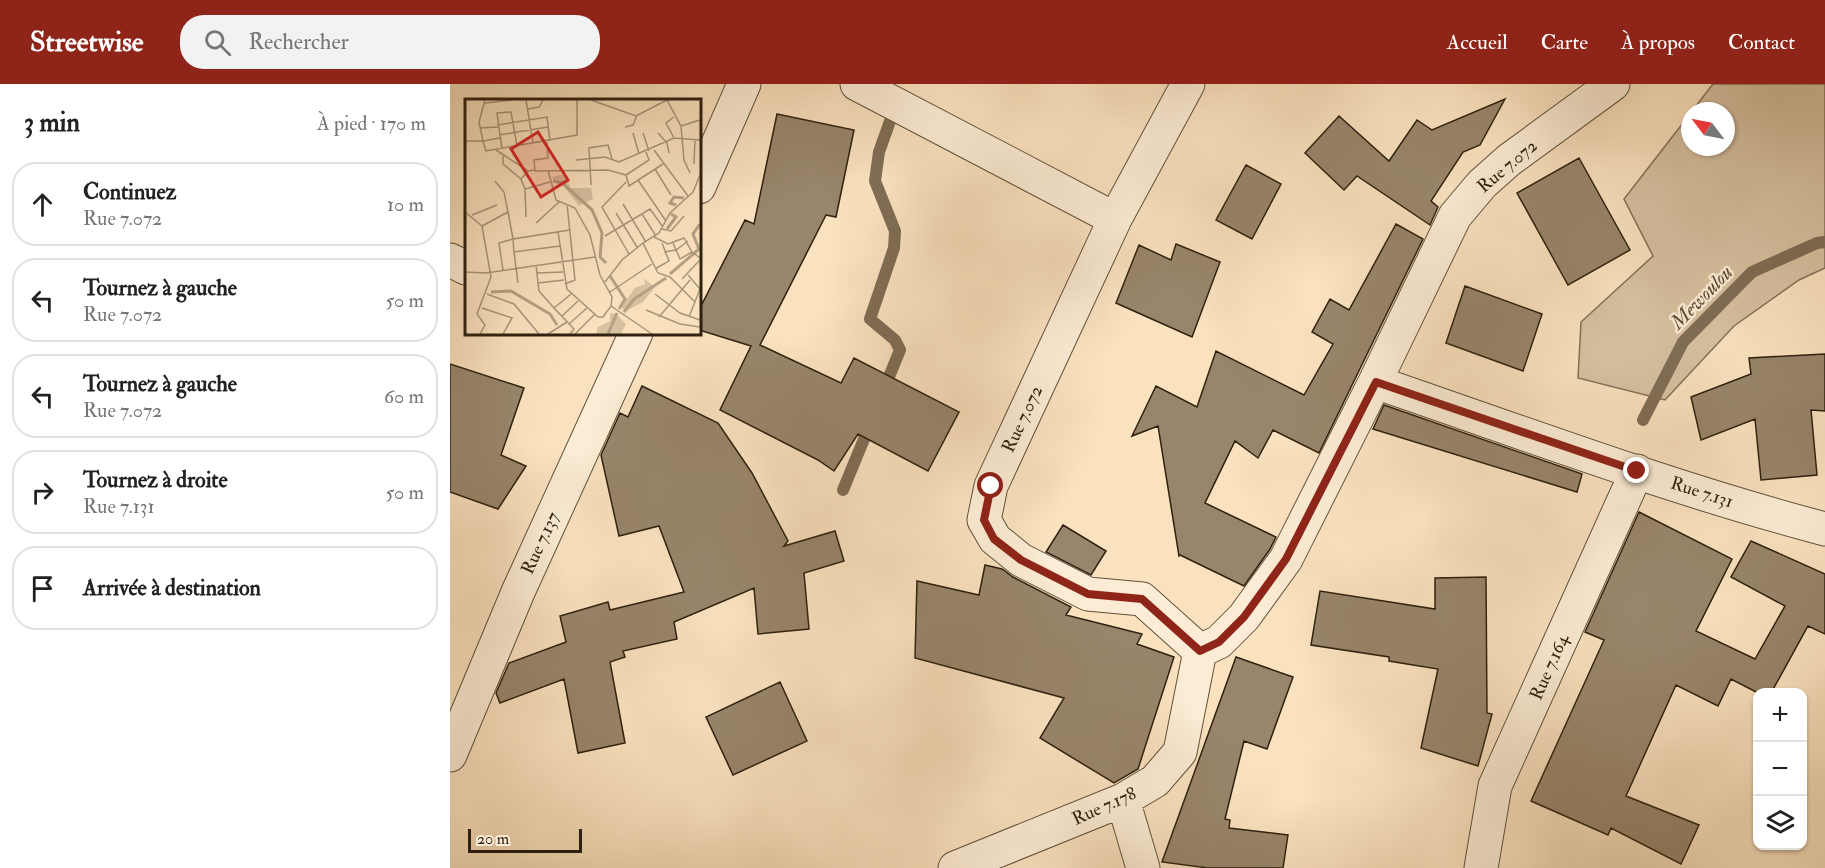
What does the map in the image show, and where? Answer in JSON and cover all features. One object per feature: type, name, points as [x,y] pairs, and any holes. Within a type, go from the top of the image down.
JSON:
[{"type":"street","points":[[700,185],[744,84]]},
{"type":"street","points":[[857,84],[1115,219]]},
{"type":"street","name":"Rue 7.072","points":[[1188,84],[1115,219],[991,486],[984,520],[994,539],[1021,560],[1088,594],[1142,599],[1200,651],[1219,642],[1244,617],[1286,559],[1376,382],[1455,216],[1482,184],[1509,160],[1613,84]]},
{"type":"street","points":[[450,260],[465,268]]},
{"type":"street","name":"Rue 7.137","points":[[450,755],[459,704],[518,592],[630,334]]},
{"type":"street","name":"Rue 7.131","points":[[1376,382],[1637,471],[1781,518],[1825,529]]},
{"type":"street","name":"Rue 7.164","points":[[1481,868],[1495,786],[1637,471]]},
{"type":"street","name":"Rue 7.178","points":[[955,868],[1124,800],[1155,781],[1180,752],[1200,651]]},
{"type":"street","points":[[1124,800],[1143,868]]},
{"type":"shaded area","points":[[1713,84],[1825,84],[1825,268],[1799,280],[1734,326],[1665,400],[1578,378],[1581,322],[1653,256],[1624,199],[1681,126],[1681,156],[1735,156],[1735,102],[1699,102]]},
{"type":"building","points":[[1505,99],[1480,145],[1463,152],[1431,201],[1438,207],[1430,225],[1357,176],[1344,190],[1305,153],[1339,116],[1389,161],[1417,120],[1432,130]]},
{"type":"building","points":[[777,114],[854,130],[836,217],[826,215],[760,345],[841,383],[854,358],[959,412],[928,471],[858,434],[834,471],[818,460],[720,410],[751,346],[700,330],[700,308],[745,220],[754,224]]},
{"type":"building","points":[[1579,158],[1630,250],[1568,285],[1517,193]]},
{"type":"building","points":[[1246,165],[1281,184],[1252,239],[1216,220]]},
{"type":"building","points":[[1396,224],[1423,239],[1319,453],[1273,430],[1258,458],[1235,441],[1205,503],[1276,537],[1270,549],[1244,586],[1179,556],[1158,426],[1132,436],[1156,386],[1197,407],[1216,351],[1304,395],[1333,344],[1312,332],[1330,299],[1349,310]]},
{"type":"building","points":[[1176,244],[1220,262],[1192,337],[1116,303],[1139,245],[1171,260]]},
{"type":"building","points":[[1465,286],[1542,314],[1523,371],[1446,343]]},
{"type":"building","points":[[1825,354],[1825,411],[1811,410],[1817,475],[1761,480],[1755,419],[1701,440],[1691,397],[1751,374],[1749,358]]},
{"type":"building","points":[[450,364],[524,388],[501,455],[526,466],[498,509],[450,492]]},
{"type":"building","points":[[642,386],[718,423],[752,473],[788,541],[784,546],[835,531],[844,561],[804,573],[809,629],[758,634],[754,588],[674,622],[677,639],[623,651],[625,657],[610,662],[625,743],[578,753],[564,679],[500,703],[496,693],[509,663],[566,642],[560,616],[608,602],[610,610],[684,592],[659,526],[619,536],[601,455],[620,413],[628,417]]},
{"type":"building","points":[[1384,405],[1582,474],[1577,492],[1373,429]]},
{"type":"building","points":[[1639,512],[1732,559],[1696,631],[1755,659],[1785,606],[1731,577],[1751,541],[1825,574],[1825,634],[1808,626],[1774,688],[1753,688],[1753,690],[1731,679],[1718,706],[1676,685],[1626,796],[1699,825],[1681,864],[1611,828],[1608,835],[1531,801],[1604,640],[1585,632]]},
{"type":"building","points":[[1063,525],[1106,551],[1091,575],[1046,552]]},
{"type":"building","points":[[985,565],[1002,569],[1071,607],[1066,615],[1142,634],[1137,644],[1174,657],[1138,769],[1114,783],[1040,738],[1064,698],[915,658],[917,581],[979,595]]},
{"type":"building","points":[[1486,577],[1487,713],[1492,714],[1478,766],[1421,748],[1438,669],[1389,661],[1389,657],[1311,645],[1320,591],[1435,609],[1435,578]]},
{"type":"building","points":[[1236,657],[1293,677],[1267,749],[1244,741],[1225,819],[1230,820],[1229,828],[1288,835],[1283,868],[1208,868],[1162,862]]},
{"type":"building","points":[[780,682],[807,741],[733,775],[706,717]]},
{"type":"waterway","points":[[884,389],[900,350],[895,340],[870,319],[894,248],[895,231],[875,181],[879,152],[890,121]]},
{"type":"waterway","name":"Mewoulou","points":[[1643,420],[1683,342],[1752,272],[1817,243],[1825,242]]},
{"type":"waterway","points":[[843,490],[871,422]]},
{"type":"route","points":[[991,486],[984,520],[994,539],[1021,560],[1088,594],[1142,599],[1200,651],[1219,642],[1244,617],[1286,559],[1376,382],[1637,471]]}]
